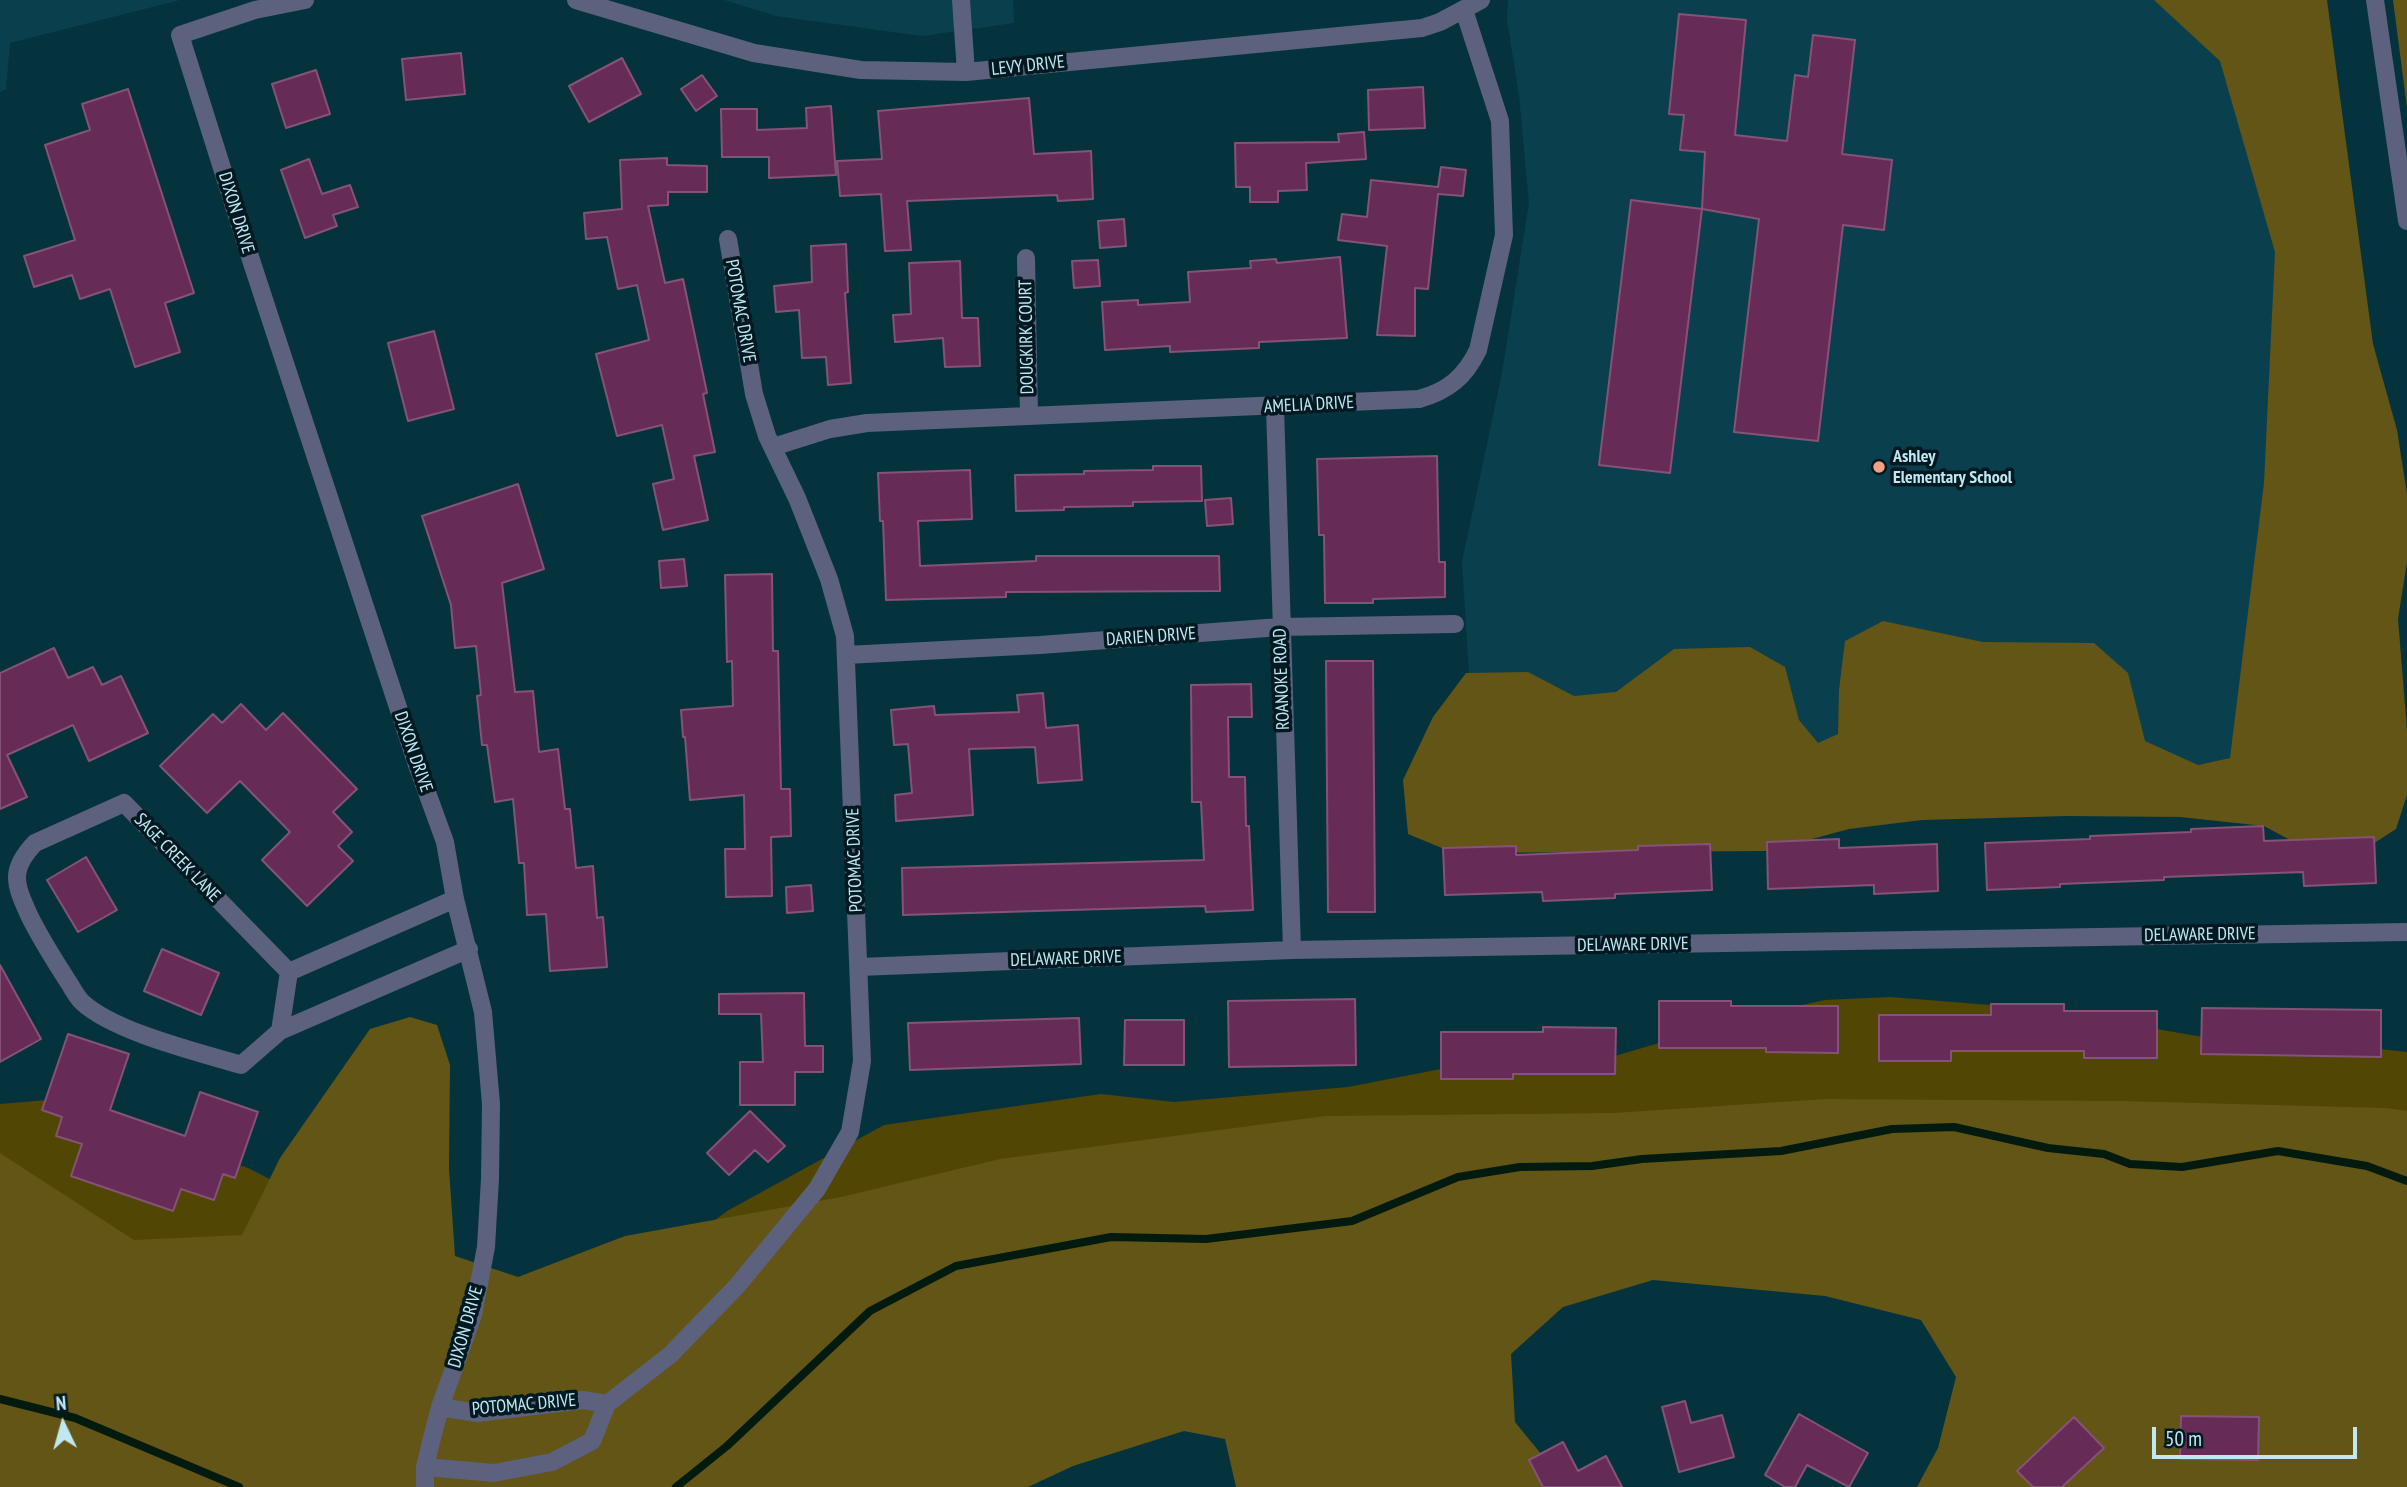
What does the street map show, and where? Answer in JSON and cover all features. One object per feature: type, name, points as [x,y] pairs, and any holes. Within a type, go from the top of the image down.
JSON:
[{"type":"street","name":"DIXON DRIVE","points":[[305,0],[255,9],[180,35],[259,286],[417,765],[445,842],[455,898],[483,1012],[491,1104],[491,1179],[486,1247],[473,1315],[440,1406],[425,1467],[425,1487]]},
{"type":"street","name":"LEVY DRIVE","points":[[576,0],[754,53],[861,70],[966,72],[1422,28],[1481,0]]},
{"type":"street","points":[[961,0],[966,72]]},
{"type":"street","points":[[2375,0],[2407,221]]},
{"type":"street","name":"AMELIA DRIVE","points":[[773,447],[830,429],[867,423],[1419,399],[1437,394],[1458,381],[1470,367],[1478,350],[1504,235],[1500,121],[1464,10]]},
{"type":"street","name":"POTOMAC DRIVE","points":[[425,1467],[494,1473],[552,1462],[592,1441],[607,1404],[670,1354],[737,1286],[817,1189],[850,1132],[862,1061],[845,636],[829,579],[797,498],[773,447],[754,394],[728,239]]},
{"type":"street","name":"DOUGKIRK COURT","points":[[1026,258],[1029,416]]},
{"type":"street","name":"ROANOKE ROAD","points":[[1275,407],[1292,950]]},
{"type":"street","name":"DARIEN DRIVE","points":[[846,655],[1040,645],[1280,627],[1455,624]]},
{"type":"street","name":"SAGE CREEK LANE","points":[[289,972],[124,803],[35,843],[19,863],[16,886],[40,939],[82,1002],[145,1036],[241,1065],[280,1031],[469,949]]},
{"type":"street","points":[[280,1031],[289,972],[455,898]]},
{"type":"street","name":"DELAWARE DRIVE","points":[[859,967],[1292,950],[2407,932]]},
{"type":"street","name":"POTOMAC DRIVE","points":[[440,1406],[477,1413],[583,1400],[607,1404]]},
{"type":"shaded area","points":[[0,0],[180,0],[10,43],[6,89],[0,92]]},
{"type":"shaded area","points":[[724,0],[1013,0],[1014,23],[922,36],[776,16]]},
{"type":"shaded area","name":"Ashley Elementary School","points":[[1508,0],[2244,0],[2288,261],[2263,717],[2230,758],[2198,765],[1475,768],[1462,562],[1502,373],[1529,203],[1519,95],[1507,20]]},
{"type":"shaded area","points":[[2154,0],[2327,0],[2373,344],[2397,430],[2407,494],[2407,562],[2398,619],[2407,730],[2407,795],[2396,829],[2365,849],[2305,848],[2264,826],[2180,817],[2067,816],[1922,820],[1849,829],[1768,851],[1454,853],[1408,834],[1403,780],[1433,717],[1466,673],[1528,672],[1574,696],[1616,692],[1674,649],[1750,647],[1785,667],[1799,720],[1818,743],[1838,734],[1839,690],[1845,641],[1883,621],[1983,642],[2094,643],[2128,673],[2145,741],[2198,765],[2230,758],[2264,483],[2275,252],[2220,61]]},
{"type":"shaded area","points":[[2393,0],[2407,0],[2407,108]]},
{"type":"shaded area","points":[[1890,997],[2041,1009],[2203,1037],[2281,1038],[2407,1052],[2407,1326],[1754,1247],[0,1487],[0,1104],[47,1100],[248,1168],[319,1204],[382,1249],[612,1298],[727,1211],[884,1125],[1101,1094],[1174,1102],[1348,1087],[1441,1069],[1615,1056],[1747,1017],[1825,1000]]},
{"type":"shaded area","points":[[410,1017],[437,1025],[450,1065],[449,1169],[455,1256],[518,1277],[625,1236],[841,1197],[1000,1159],[1325,1116],[1614,1113],[1825,1099],[2122,1101],[2386,1108],[2407,1111],[2407,1487],[1917,1487],[1938,1448],[1956,1377],[1921,1320],[1825,1296],[1653,1280],[1563,1307],[1511,1354],[1515,1422],[1568,1487],[1236,1487],[1225,1439],[1184,1431],[1073,1466],[1028,1487],[0,1487],[0,1153],[134,1240],[242,1235],[280,1158],[370,1029]]},
{"type":"building","points":[[1679,14],[1746,20],[1735,135],[1787,141],[1795,75],[1808,77],[1813,35],[1855,40],[1842,154],[1892,160],[1884,230],[1843,225],[1818,441],[1734,432],[1759,219],[1702,209],[1705,152],[1680,150],[1684,115],[1669,114]]},
{"type":"building","points":[[461,53],[465,94],[406,100],[402,59]]},
{"type":"building","points":[[622,58],[641,94],[589,122],[569,86]]},
{"type":"building","points":[[316,70],[330,114],[286,128],[272,84]]},
{"type":"building","points":[[702,75],[717,96],[696,111],[681,89]]},
{"type":"building","points":[[1423,87],[1425,128],[1369,130],[1368,90]]},
{"type":"building","points":[[128,89],[194,293],[165,303],[180,352],[135,367],[110,289],[80,299],[72,275],[34,287],[24,256],[75,240],[45,145],[90,130],[82,104]]},
{"type":"building","points":[[1029,98],[1034,154],[1091,151],[1093,199],[1058,201],[1057,195],[907,201],[911,250],[885,251],[881,194],[840,196],[837,161],[882,159],[878,111]]},
{"type":"building","points":[[831,106],[836,175],[769,178],[769,157],[722,157],[721,109],[757,109],[757,130],[807,128],[806,108]]},
{"type":"building","points":[[1364,132],[1366,159],[1306,163],[1307,190],[1278,191],[1278,202],[1250,202],[1250,187],[1236,187],[1235,143],[1339,142],[1338,134]]},
{"type":"building","points":[[667,158],[667,165],[707,166],[707,192],[668,192],[668,205],[648,206],[665,283],[683,279],[707,393],[703,394],[715,452],[694,456],[708,520],[663,530],[653,484],[674,479],[662,425],[617,436],[596,354],[649,340],[637,285],[618,289],[607,237],[586,239],[584,213],[622,209],[620,160]]},
{"type":"building","points":[[309,159],[322,194],[350,185],[358,207],[333,215],[337,226],[305,238],[281,170]]},
{"type":"building","points":[[1441,167],[1466,170],[1463,196],[1438,194],[1428,289],[1415,288],[1415,336],[1377,335],[1387,246],[1338,240],[1342,214],[1367,217],[1371,180],[1438,187]]},
{"type":"building","points":[[1631,200],[1702,209],[1670,473],[1599,465]]},
{"type":"building","points":[[1124,219],[1126,246],[1100,248],[1098,221]]},
{"type":"building","points":[[846,244],[848,292],[845,293],[851,383],[828,385],[826,357],[802,358],[799,310],[776,312],[774,286],[812,282],[811,246]]},
{"type":"building","points":[[1340,257],[1347,338],[1259,342],[1259,348],[1170,352],[1170,346],[1105,350],[1102,302],[1138,300],[1138,305],[1190,302],[1188,272],[1251,268],[1250,261],[1276,259],[1277,263]]},
{"type":"building","points":[[1098,260],[1100,286],[1074,288],[1072,261]]},
{"type":"building","points":[[960,261],[962,318],[978,318],[980,366],[945,367],[943,338],[895,342],[893,315],[911,314],[909,263]]},
{"type":"building","points":[[434,331],[454,409],[408,421],[388,343]]},
{"type":"building","points":[[1437,456],[1439,562],[1445,562],[1445,597],[1373,599],[1373,603],[1325,603],[1324,535],[1319,535],[1317,459]]},
{"type":"building","points":[[1153,466],[1201,466],[1202,501],[1133,502],[1133,506],[1016,511],[1015,475],[1153,470]]},
{"type":"building","points":[[970,470],[972,519],[918,521],[920,566],[1036,561],[1036,556],[1219,556],[1220,591],[1006,592],[1006,597],[886,600],[878,473]]},
{"type":"building","points":[[518,484],[544,569],[502,583],[515,692],[533,691],[539,752],[558,749],[565,809],[570,809],[576,868],[593,866],[597,918],[603,917],[607,967],[550,971],[546,914],[527,915],[524,863],[519,863],[513,799],[495,802],[487,745],[482,745],[476,646],[455,648],[451,605],[422,516]]},
{"type":"building","points":[[1231,498],[1233,524],[1207,526],[1205,500]]},
{"type":"building","points":[[684,559],[687,586],[661,588],[659,561]]},
{"type":"building","points":[[772,574],[773,651],[778,651],[781,789],[790,789],[791,836],[771,837],[772,896],[726,897],[725,849],[745,849],[744,795],[690,800],[681,710],[733,706],[732,661],[727,662],[725,575]]},
{"type":"building","points":[[54,648],[68,678],[93,667],[102,685],[121,676],[148,733],[89,761],[73,725],[7,755],[27,797],[0,809],[0,673]]},
{"type":"building","points":[[1326,661],[1373,661],[1375,912],[1328,912]]},
{"type":"building","points":[[1251,684],[1252,717],[1228,717],[1229,777],[1245,777],[1253,910],[1206,912],[1205,906],[903,915],[902,868],[1204,860],[1201,802],[1192,802],[1191,685]]},
{"type":"building","points":[[1043,693],[1046,728],[1078,725],[1082,780],[1038,783],[1035,747],[969,749],[973,815],[896,821],[895,795],[912,793],[908,744],[894,745],[891,710],[934,706],[935,715],[1019,712],[1017,695]]},
{"type":"building","points":[[241,704],[266,730],[283,713],[357,789],[333,812],[352,832],[338,846],[353,861],[307,906],[262,860],[290,832],[240,781],[207,813],[160,766],[213,714],[222,723]]},
{"type":"building","points":[[2263,826],[2264,841],[2374,837],[2376,883],[2304,886],[2303,872],[2164,877],[2164,880],[1987,890],[1985,843],[2090,839],[2090,836]]},
{"type":"building","points":[[1839,839],[1839,848],[1937,844],[1938,891],[1874,894],[1874,885],[1768,889],[1767,842]]},
{"type":"building","points":[[1710,844],[1712,890],[1615,894],[1615,898],[1543,901],[1542,892],[1445,895],[1443,848],[1516,846],[1516,855]]},
{"type":"building","points":[[86,857],[117,910],[78,932],[47,880]]},
{"type":"building","points":[[811,885],[813,911],[787,913],[786,887]]},
{"type":"building","points":[[162,949],[219,973],[201,1015],[144,991]]},
{"type":"building","points":[[0,965],[41,1039],[0,1062]]},
{"type":"building","points":[[804,993],[805,1046],[823,1046],[823,1072],[795,1072],[795,1105],[740,1105],[740,1062],[763,1062],[761,1014],[719,1014],[719,994]]},
{"type":"building","points":[[1355,999],[1356,1065],[1229,1067],[1228,1001]]},
{"type":"building","points":[[1659,1001],[1731,1001],[1731,1006],[1838,1006],[1838,1053],[1766,1052],[1766,1048],[1659,1048]]},
{"type":"building","points":[[1991,1004],[2064,1004],[2064,1011],[2157,1011],[2157,1058],[2084,1058],[2084,1051],[1951,1051],[1951,1061],[1879,1061],[1879,1015],[1991,1015]]},
{"type":"building","points":[[2202,1008],[2381,1010],[2381,1057],[2201,1054]]},
{"type":"building","points":[[1079,1018],[1081,1064],[910,1070],[908,1023]]},
{"type":"building","points":[[1125,1020],[1184,1020],[1184,1065],[1124,1065]]},
{"type":"building","points":[[1543,1027],[1616,1028],[1615,1074],[1513,1074],[1513,1079],[1441,1079],[1441,1032],[1543,1032]]},
{"type":"building","points":[[68,1034],[129,1054],[110,1110],[185,1136],[200,1092],[258,1112],[235,1178],[223,1174],[214,1200],[181,1189],[173,1211],[71,1176],[82,1144],[56,1136],[62,1117],[42,1110]]},
{"type":"building","points":[[750,1111],[785,1146],[768,1162],[755,1150],[729,1175],[707,1153]]},
{"type":"building","points":[[1685,1401],[1691,1423],[1722,1415],[1734,1457],[1679,1472],[1662,1407]]},
{"type":"building","points":[[1799,1414],[1868,1453],[1849,1487],[1807,1465],[1795,1487],[1785,1487],[1765,1475]]},
{"type":"building","points":[[2181,1416],[2259,1417],[2258,1460],[2180,1459]]},
{"type":"building","points":[[2074,1417],[2104,1448],[2062,1487],[2033,1487],[2017,1471]]},
{"type":"building","points":[[1563,1442],[1578,1471],[1606,1456],[1622,1487],[1543,1487],[1529,1460]]},
{"type":"waterway","points":[[676,1487],[727,1446],[870,1311],[956,1266],[1111,1237],[1206,1239],[1352,1221],[1458,1177],[1520,1167],[1592,1166],[1642,1159],[1781,1151],[1892,1129],[1954,1127],[2048,1148],[2104,1154],[2130,1164],[2182,1167],[2278,1151],[2367,1166],[2407,1181]]},
{"type":"waterway","points":[[0,1399],[75,1418],[239,1487]]},
{"type":"place","name":"Ashley Elementary School","points":[[1879,467]]}]
